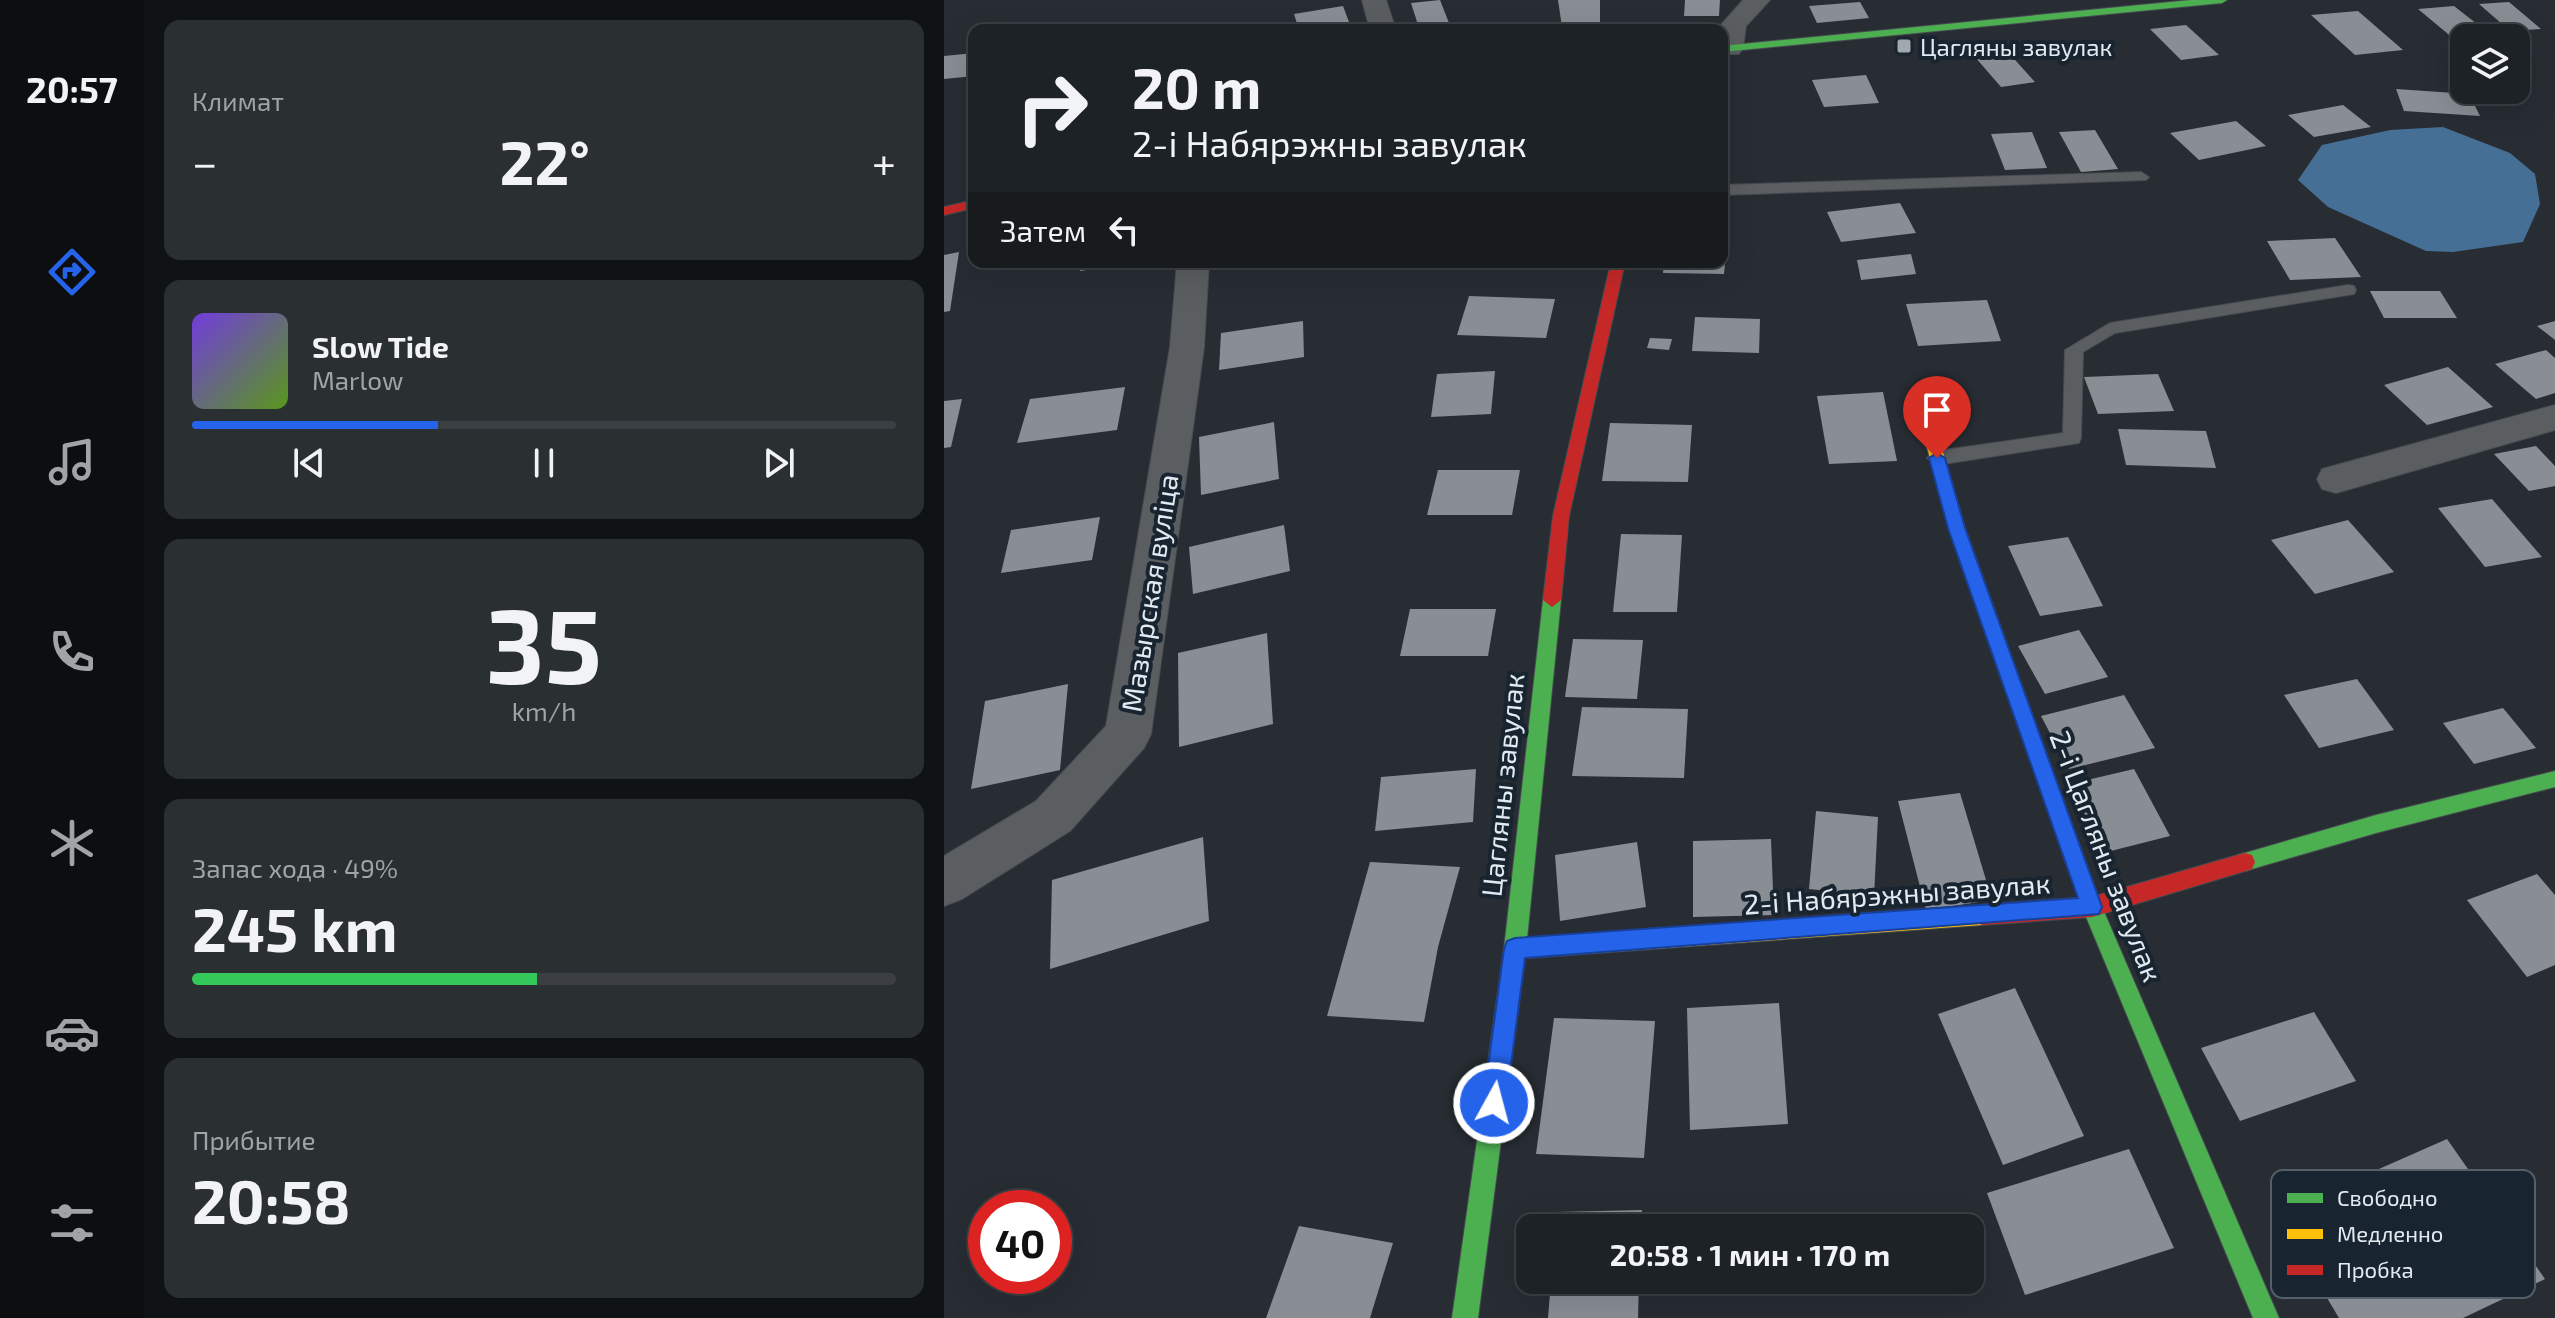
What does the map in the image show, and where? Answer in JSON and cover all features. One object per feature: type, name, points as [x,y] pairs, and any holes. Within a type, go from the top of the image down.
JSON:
[{"type":"street","points":[[1374,0],[1381,24]]},
{"type":"street","points":[[1728,38],[1738,19],[1758,0]]},
{"type":"street","points":[[1728,48],[2222,0]]},
{"type":"street","points":[[944,211],[968,205]]},
{"type":"street","name":"Мазырская вуліца","points":[[944,883],[1053,816],[1128,734],[1187,347],[1193,268]]},
{"type":"street","name":"Цагляны завулак","points":[[1465,1318],[1515,949],[1561,516],[1617,268]]},
{"type":"street","name":"2-і Цагляны завулак","points":[[1922,404],[1957,528],[2092,907],[2266,1318]]},
{"type":"street","points":[[2336,479],[2555,417]]},
{"type":"street","name":"2-і Набярэжны завулак","points":[[1515,949],[2092,907],[2376,824],[2555,779]]},
{"type":"lane","points":[[1728,190],[2141,177]]},
{"type":"lane","points":[[1937,458],[2072,438],[2074,350],[2110,328],[2348,290]]},
{"type":"water","points":[[2443,127],[2510,153],[2535,174],[2540,204],[2523,242],[2453,252],[2426,251],[2328,207],[2298,180],[2322,145],[2390,130]]},
{"type":"building","points":[[1440,0],[1449,23],[1418,24],[1411,3]]},
{"type":"building","points":[[1558,0],[1600,0],[1600,24],[1562,24]]},
{"type":"building","points":[[1685,0],[1720,0],[1719,16],[1684,16]]},
{"type":"building","points":[[1860,2],[1869,18],[1817,23],[1809,6]]},
{"type":"building","points":[[2509,2],[2541,29],[2530,30],[2530,24],[2502,24],[2479,4]]},
{"type":"building","points":[[1343,6],[1350,24],[1297,24],[1294,14]]},
{"type":"building","points":[[2454,6],[2477,24],[2450,24],[2450,36],[2418,9]]},
{"type":"building","points":[[2358,11],[2403,50],[2355,55],[2311,15]]},
{"type":"building","points":[[2186,25],[2219,55],[2181,60],[2150,29]]},
{"type":"building","points":[[2008,52],[2035,82],[2001,87],[1975,57]]},
{"type":"building","points":[[968,54],[968,77],[944,79],[944,56]]},
{"type":"building","points":[[1866,75],[1879,103],[1824,107],[1812,80]]},
{"type":"building","points":[[2396,89],[2450,93],[2450,104],[2474,104],[2480,116],[2404,111]]},
{"type":"building","points":[[2343,105],[2371,127],[2314,137],[2288,115]]},
{"type":"building","points":[[2236,121],[2266,146],[2199,160],[2170,133]]},
{"type":"building","points":[[2095,130],[2118,169],[2081,172],[2059,132]]},
{"type":"building","points":[[2032,132],[2047,168],[2005,170],[1991,134]]},
{"type":"building","points":[[1900,203],[1916,233],[1841,242],[1827,212]]},
{"type":"building","points":[[2335,238],[2361,277],[2290,280],[2267,241]]},
{"type":"building","points":[[959,252],[950,311],[944,312],[944,255]]},
{"type":"building","points":[[1911,254],[1916,274],[1861,280],[1857,260]]},
{"type":"building","points":[[1663,268],[1725,268],[1724,274],[1663,273]]},
{"type":"building","points":[[2370,291],[2440,291],[2457,318],[2384,318]]},
{"type":"building","points":[[1469,296],[1555,299],[1546,338],[1457,335]]},
{"type":"building","points":[[1987,300],[2001,341],[1918,346],[1906,304]]},
{"type":"building","points":[[1695,317],[1760,319],[1759,353],[1692,351]]},
{"type":"building","points":[[1303,321],[1304,357],[1219,370],[1221,333]]},
{"type":"building","points":[[2555,321],[2555,340],[2537,326]]},
{"type":"building","points":[[1650,338],[1672,339],[1669,350],[1647,348]]},
{"type":"building","points":[[2546,350],[2555,358],[2555,393],[2536,399],[2495,364]]},
{"type":"building","points":[[2448,367],[2493,407],[2427,425],[2384,385]]},
{"type":"building","points":[[1495,371],[1491,414],[1431,417],[1437,374]]},
{"type":"building","points":[[2158,374],[2174,411],[2098,414],[2084,377]]},
{"type":"building","points":[[1125,387],[1117,430],[1017,443],[1030,399]]},
{"type":"building","points":[[1883,392],[1897,461],[1829,464],[1817,396]]},
{"type":"building","points":[[962,399],[951,447],[944,448],[944,401]]},
{"type":"building","points":[[1274,422],[1279,479],[1201,495],[1199,437]]},
{"type":"building","points":[[1610,423],[1692,425],[1688,482],[1602,481]]},
{"type":"building","points":[[2118,429],[2206,431],[2216,468],[2126,465]]},
{"type":"building","points":[[2536,446],[2555,466],[2555,486],[2529,491],[2494,454]]},
{"type":"building","points":[[1438,470],[1520,470],[1512,515],[1427,515]]},
{"type":"building","points":[[2492,499],[2542,557],[2485,567],[2438,508]]},
{"type":"building","points":[[1100,517],[1092,560],[1001,573],[1011,530]]},
{"type":"building","points":[[2348,520],[2394,572],[2315,594],[2271,540]]},
{"type":"building","points":[[1284,525],[1290,571],[1193,594],[1189,547]]},
{"type":"building","points":[[1621,534],[1682,535],[1677,612],[1613,612]]},
{"type":"building","points":[[2068,537],[2103,606],[2040,616],[2008,546]]},
{"type":"building","points":[[1410,609],[1496,609],[1488,656],[1400,656]]},
{"type":"building","points":[[2079,630],[2108,677],[2045,694],[2018,646]]},
{"type":"building","points":[[1267,633],[1273,724],[1179,747],[1178,653]]},
{"type":"building","points":[[1573,639],[1643,640],[1637,699],[1565,697]]},
{"type":"building","points":[[2357,679],[2394,730],[2319,748],[2284,695]]},
{"type":"building","points":[[1068,684],[1060,770],[971,789],[985,701]]},
{"type":"building","points":[[2124,695],[2155,748],[2069,769],[2041,716]]},
{"type":"building","points":[[1582,707],[1688,709],[1684,778],[1572,776]]},
{"type":"building","points":[[2503,708],[2536,748],[2474,764],[2443,723]]},
{"type":"building","points":[[1476,769],[1473,822],[1375,831],[1381,777]]},
{"type":"building","points":[[2134,769],[2170,836],[2103,853],[2070,784]]},
{"type":"building","points":[[1960,793],[1992,900],[1926,910],[1898,801]]},
{"type":"building","points":[[1816,811],[1878,817],[1874,896],[1809,889]]},
{"type":"building","points":[[1203,837],[1209,921],[1050,969],[1052,880]]},
{"type":"building","points":[[1771,839],[1774,915],[1693,917],[1693,841]]},
{"type":"building","points":[[1637,842],[1646,907],[1560,921],[1555,855]]},
{"type":"building","points":[[1370,862],[1460,867],[1438,947],[1424,1022],[1327,1016]]},
{"type":"building","points":[[2537,874],[2555,895],[2555,965],[2527,977],[2467,900]]},
{"type":"building","points":[[2015,988],[2084,1136],[2003,1165],[1938,1014]]},
{"type":"building","points":[[1779,1003],[1788,1124],[1690,1130],[1687,1008]]},
{"type":"building","points":[[2314,1012],[2356,1081],[2240,1121],[2201,1048]]},
{"type":"building","points":[[1554,1018],[1655,1021],[1644,1158],[1536,1154]]},
{"type":"building","points":[[2447,1139],[2469,1170],[2377,1170]]},
{"type":"building","points":[[2129,1149],[2174,1248],[2025,1295],[1987,1193]]},
{"type":"building","points":[[1642,1210],[1642,1214],[1556,1212]]},
{"type":"building","points":[[1299,1226],[1393,1243],[1370,1318],[1266,1318]]},
{"type":"building","points":[[2535,1265],[2545,1279],[2535,1284]]},
{"type":"building","points":[[1550,1294],[1639,1294],[1638,1318],[1548,1318]]},
{"type":"building","points":[[2327,1298],[2505,1298],[2463,1318],[2339,1318]]},
{"type":"traffic: fast","points":[[1728,48],[2222,0]]},
{"type":"traffic: fast","points":[[1465,1318],[1515,949],[1552,600]]},
{"type":"traffic: fast","points":[[2023,714],[2092,907],[2266,1318]]},
{"type":"traffic: fast","points":[[2245,862],[2376,824],[2555,779]]},
{"type":"traffic: slow","points":[[1922,404],[1957,528],[2023,714]]},
{"type":"traffic: slow","points":[[1515,949],[1982,915]]},
{"type":"traffic: jam","points":[[944,211],[968,205]]},
{"type":"traffic: jam","points":[[1552,600],[1561,516],[1617,268]]},
{"type":"traffic: jam","points":[[1982,915],[2092,907],[2245,862]]},
{"type":"place","name":"Цагляны завулак","points":[[1904,46]]},
{"type":"route","points":[[1494,1103],[1515,949],[2092,907],[1957,528],[1937,458]]}]
